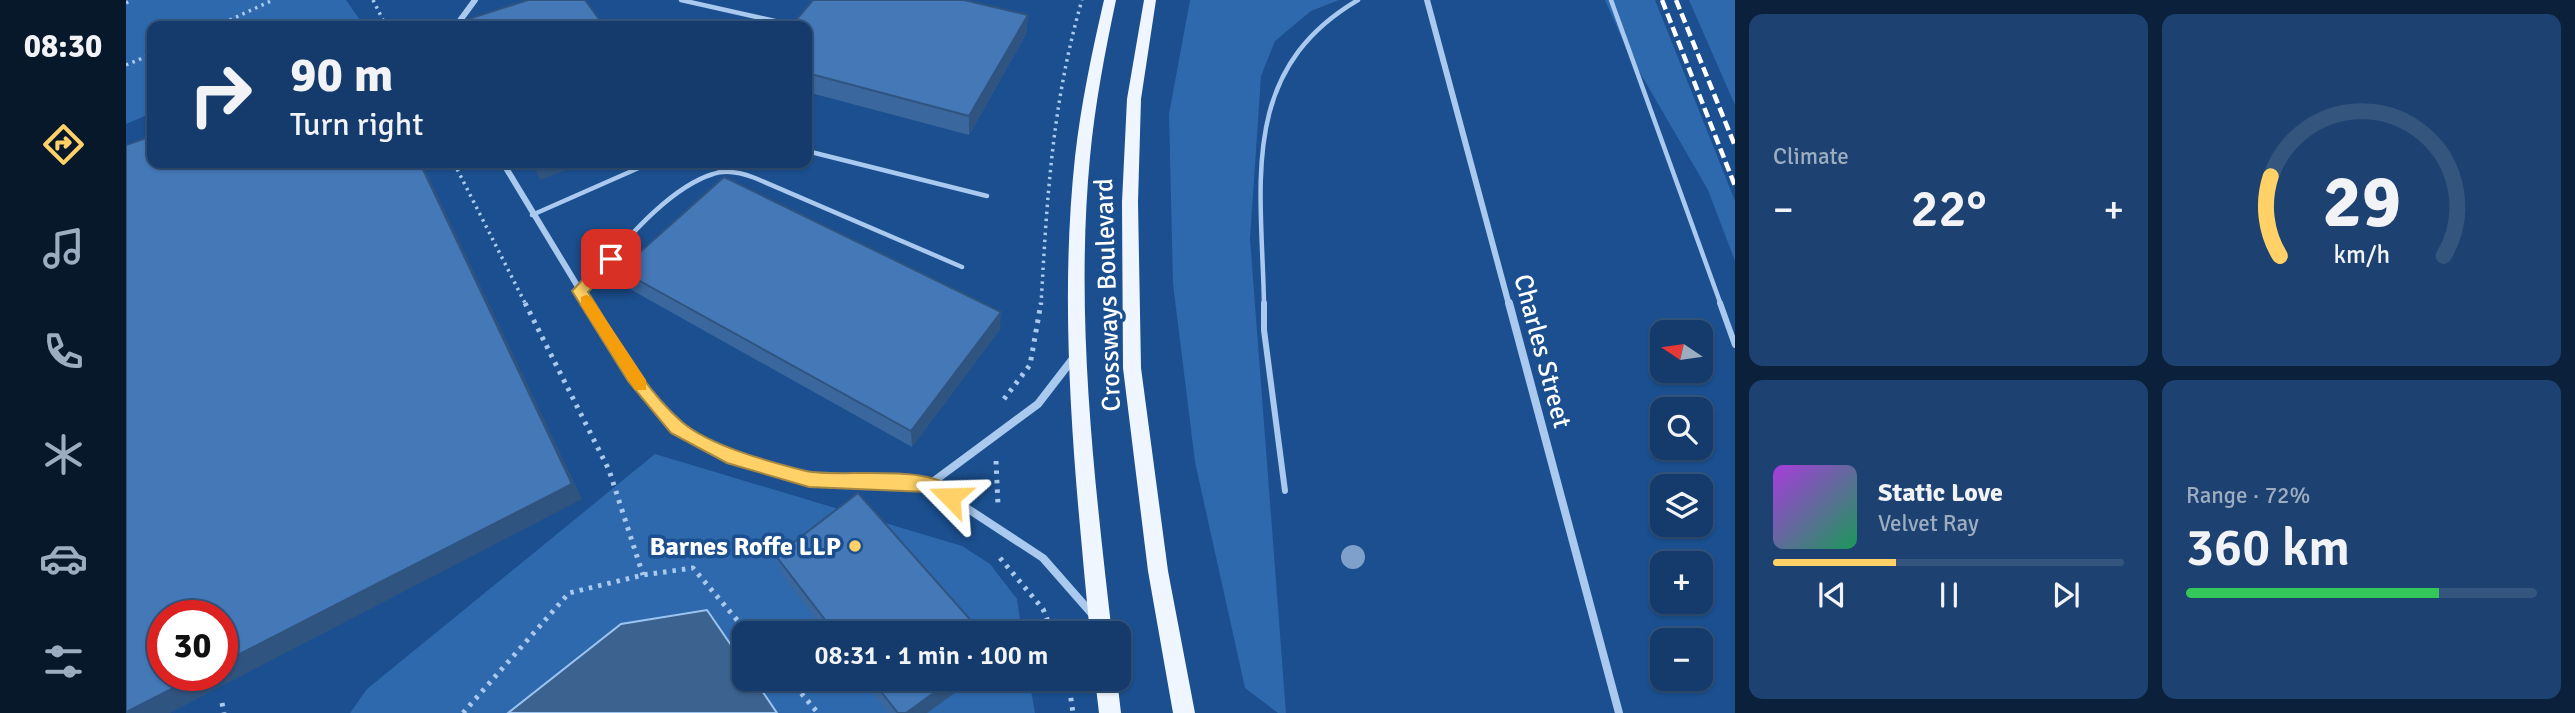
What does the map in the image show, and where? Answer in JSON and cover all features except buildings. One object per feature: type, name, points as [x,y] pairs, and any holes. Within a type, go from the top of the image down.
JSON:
[{"type":"main road","name":"Crossways Boulevard","points":[[1100,621],[1086,495],[1075,309],[1078,187],[1090,95],[1110,0]]},
{"type":"main road","name":"Crossways Boulevard","points":[[1150,0],[1133,111],[1130,202],[1132,368],[1158,571],[1184,713]]},
{"type":"main road","points":[[1107,691],[1110,713]]},
{"type":"street","points":[[460,21],[475,0]]},
{"type":"street","name":"Charles Street","points":[[1427,0],[1619,713]]},
{"type":"street","points":[[506,168],[633,377],[677,428],[733,458],[809,480],[930,484],[1043,558],[1095,621]]},
{"type":"street","points":[[930,484],[1038,404],[1077,353]]},
{"type":"lane","points":[[681,0],[775,21]]},
{"type":"lane","points":[[1285,491],[1264,330],[1261,146],[1266,119],[1286,64],[1311,34],[1358,0]]},
{"type":"lane","points":[[1611,0],[1735,345]]},
{"type":"lane","points":[[812,151],[987,196]]},
{"type":"lane","points":[[532,215],[639,168]]},
{"type":"lane","points":[[580,291],[682,190],[712,173],[727,172],[757,178],[962,267]]},
{"type":"path","points":[[126,3],[132,0]]},
{"type":"path","points":[[228,21],[273,0]]},
{"type":"path","points":[[373,0],[384,21]]},
{"type":"path","points":[[1002,402],[1031,364],[1039,333],[1054,111],[1082,0]]},
{"type":"path","points":[[126,65],[147,56]]},
{"type":"path","points":[[457,168],[609,470],[643,575]]},
{"type":"path","points":[[995,457],[999,513]]},
{"type":"path","points":[[996,554],[1043,609],[1048,621]]},
{"type":"path","points":[[464,713],[569,593],[643,575],[692,568],[738,621]]},
{"type":"path","points":[[799,691],[818,713]]},
{"type":"path","points":[[1070,691],[1073,713]]},
{"type":"path","points":[[222,703],[224,713]]},
{"type":"shaded area","points":[[126,0],[346,0],[360,20],[147,21],[147,115],[126,124]]},
{"type":"shaded area","points":[[1190,0],[1339,0],[1311,11],[1275,41],[1261,76],[1250,239],[1286,713],[1278,713],[1245,688],[1195,462],[1173,284],[1169,114]]},
{"type":"shaded area","points":[[1605,0],[1655,0],[1735,201],[1735,261],[1708,190],[1628,52]]},
{"type":"shaded area","points":[[1689,0],[1735,0],[1735,105]]},
{"type":"shaded area","points":[[655,454],[962,546],[990,564],[1017,599],[1020,621],[732,621],[732,691],[1031,691],[1035,713],[350,713],[367,689]]},
{"type":"shaded area","points":[[707,610],[732,646],[732,691],[762,691],[777,713],[508,713],[621,624]]},
{"type":"railway","points":[[1662,0],[1735,186]]},
{"type":"railway","points":[[1676,0],[1735,146]]},
{"type":"slow traffic","points":[[586,301],[640,385]]},
{"type":"place","name":"Barnes Roffe LLP","points":[[855,546]]},
{"type":"route","points":[[611,259],[580,291],[633,377],[677,428],[733,458],[809,480],[930,484],[950,497]]}]
